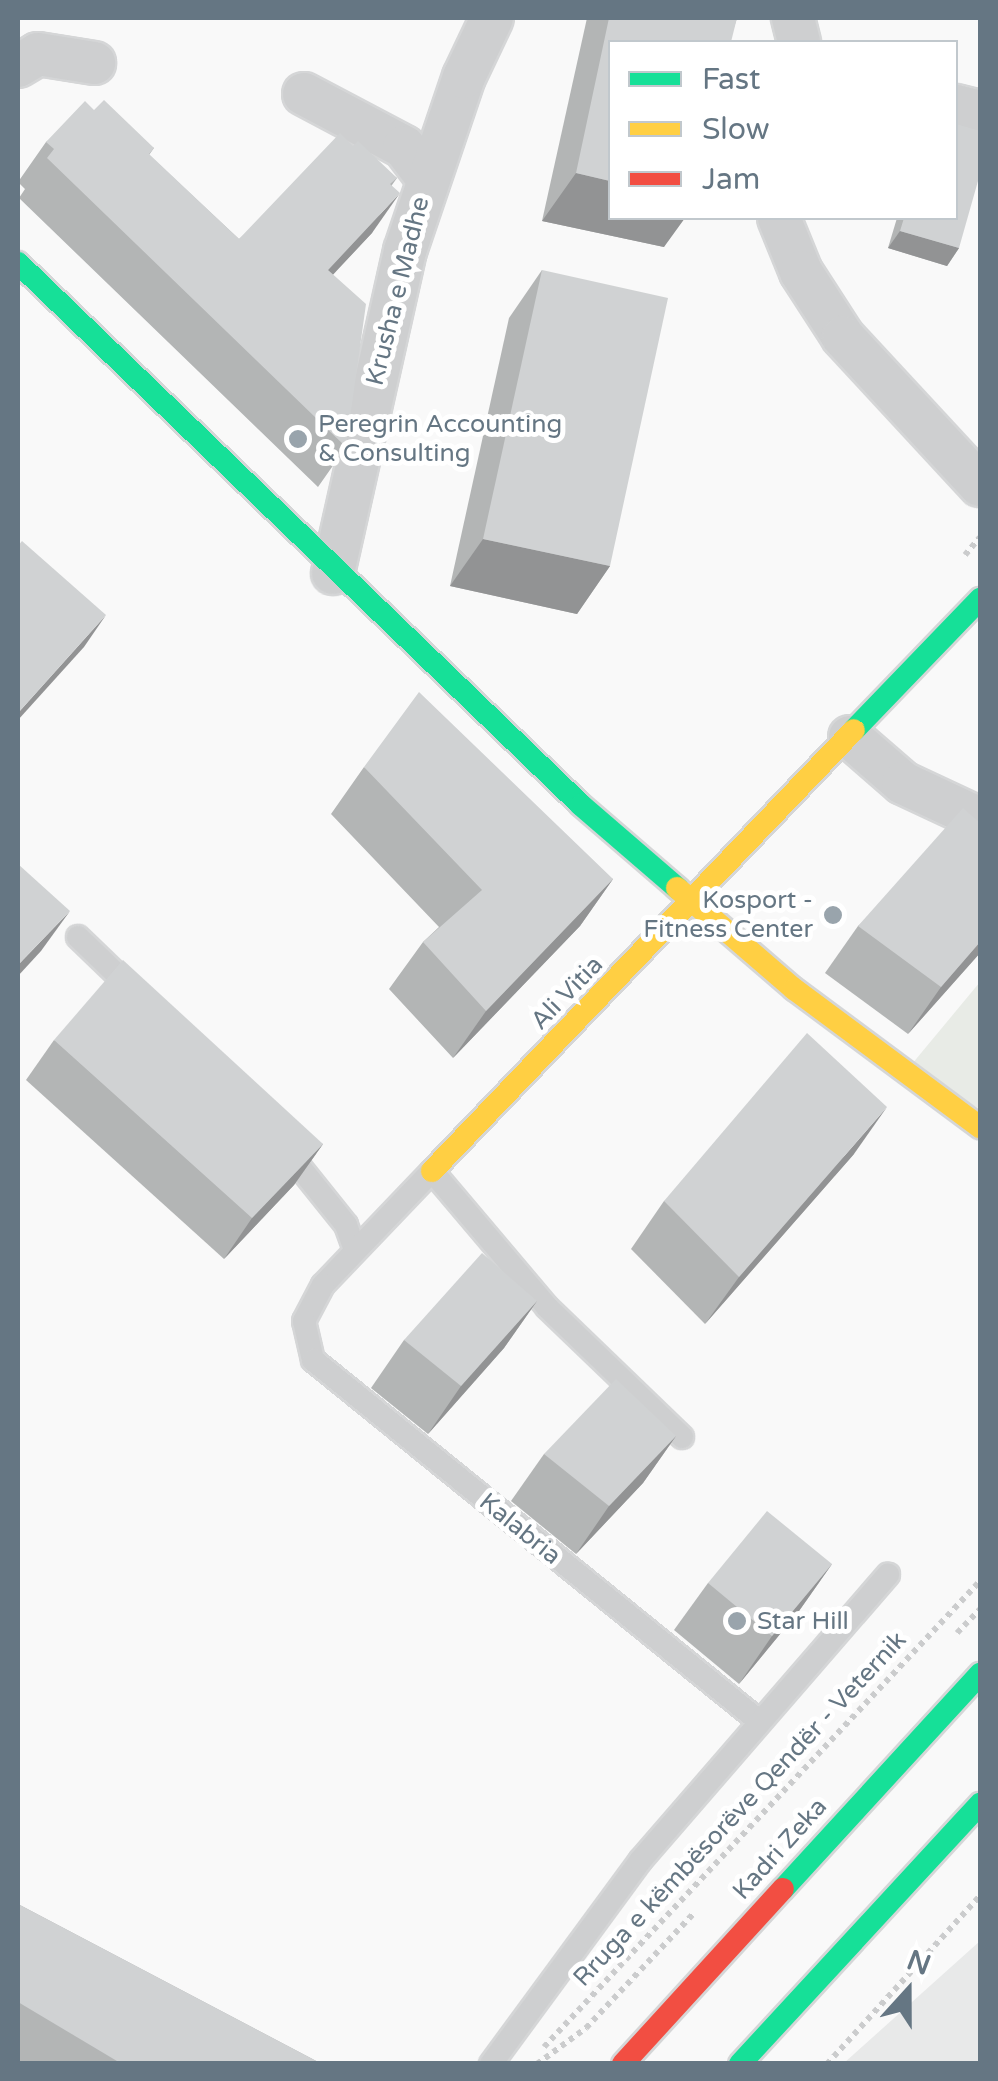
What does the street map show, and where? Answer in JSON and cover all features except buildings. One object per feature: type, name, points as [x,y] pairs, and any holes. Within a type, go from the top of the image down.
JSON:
[{"type":"main road","points":[[18,263],[333,573],[581,805],[697,899],[794,989],[980,1127]]},
{"type":"main road","name":"Ali Vitia","points":[[432,1170],[697,899],[980,599]]},
{"type":"main road","name":"Kadri Zeka","points":[[623,2064],[980,1674]]},
{"type":"main road","points":[[740,2064],[980,1804]]},
{"type":"street","name":"Krusha e Madhe","points":[[333,573],[386,328],[428,179],[492,18]]},
{"type":"street","points":[[18,66],[38,54],[94,63]]},
{"type":"street","points":[[304,94],[404,147],[428,179]]},
{"type":"street","points":[[780,220],[800,272],[843,336],[980,485]]},
{"type":"street","points":[[850,737],[904,783],[980,819]]},
{"type":"lane","points":[[78,938],[148,1004]]},
{"type":"lane","points":[[272,1133],[346,1225],[355,1250]]},
{"type":"lane","name":"Ali Vitia","points":[[304,1321],[323,1285],[432,1170]]},
{"type":"lane","points":[[432,1170],[547,1307],[682,1437]]},
{"type":"lane","name":"Kalabria","points":[[304,1321],[314,1360],[759,1721]]},
{"type":"lane","points":[[490,2064],[640,1861],[888,1574]]},
{"type":"path","name":"Rruga e këmbësorëve Qendër - Veternik","points":[[528,2064],[980,1581]]},
{"type":"path","points":[[827,2064],[980,1896]]},
{"type":"shaded area","points":[[980,982],[980,1109],[907,1070]]},
{"type":"shaded area","points":[[980,1941],[980,2063],[844,2063]]},
{"type":"traffic: fast","points":[[18,263],[581,805],[677,888]]},
{"type":"traffic: fast","points":[[854,730],[980,599]]},
{"type":"traffic: fast","points":[[783,1889],[980,1674]]},
{"type":"traffic: fast","points":[[740,2064],[980,1804]]},
{"type":"traffic: slow","points":[[432,1171],[854,730]]},
{"type":"traffic: slow","points":[[677,888],[794,989],[980,1127]]},
{"type":"traffic: jam","points":[[623,2064],[783,1889]]},
{"type":"place","name":"Peregrin Accounting & Consulting","points":[[298,439]]},
{"type":"place","name":"Kosport - Fitness Center","points":[[833,915]]},
{"type":"place","name":"Star Hill","points":[[737,1621]]}]
